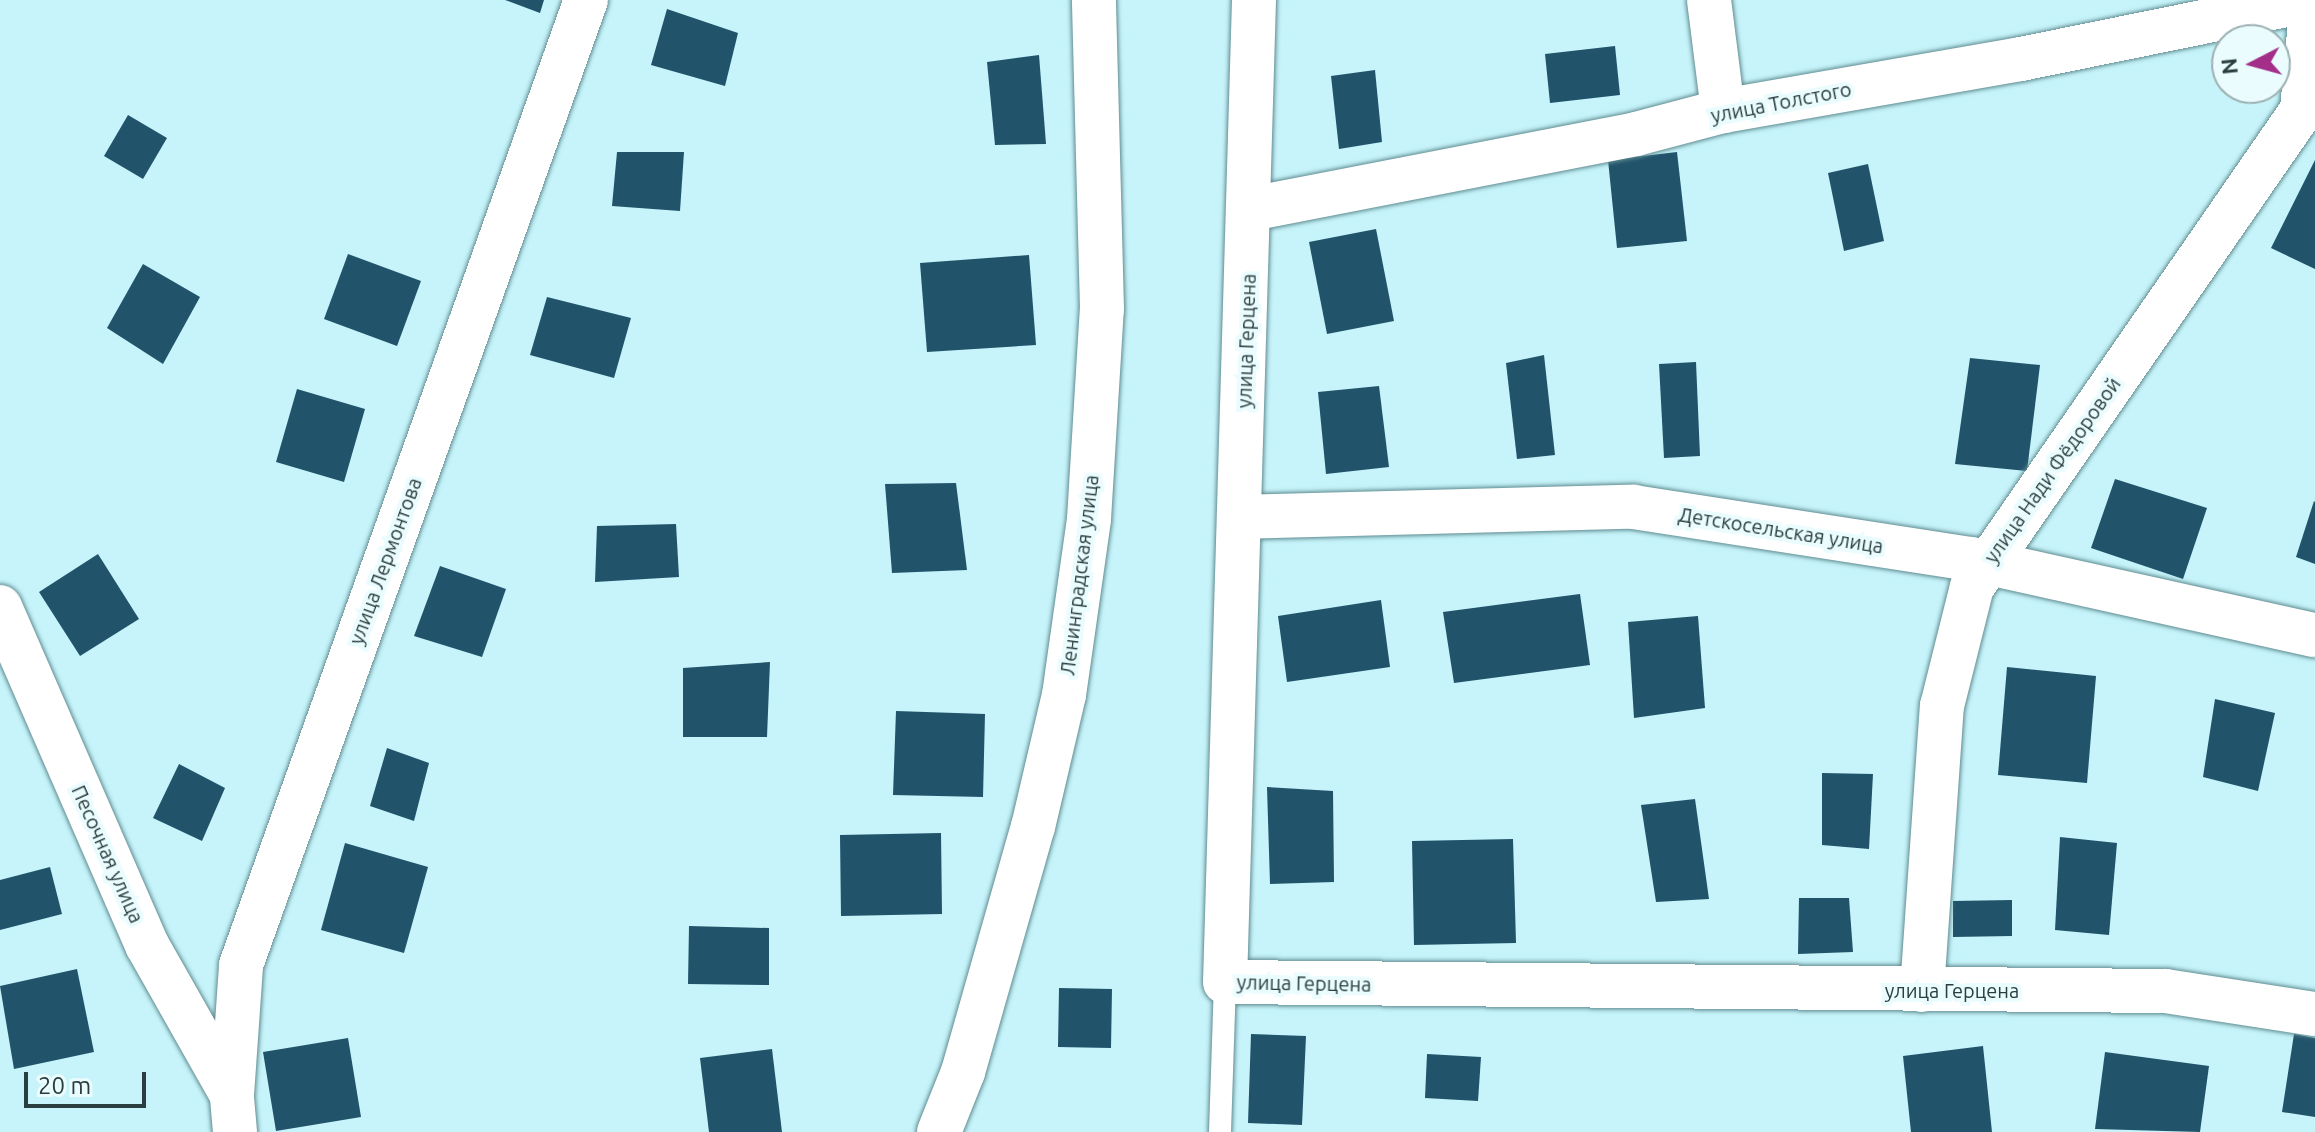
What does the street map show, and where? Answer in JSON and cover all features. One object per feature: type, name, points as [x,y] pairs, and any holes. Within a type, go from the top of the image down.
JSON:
[{"type":"street","name":"улица Лермонтова","points":[[233,1113],[241,965],[586,0]]},
{"type":"street","name":"Ленинградская улица","points":[[939,1132],[963,1072],[1033,827],[1064,695],[1085,548],[1102,309],[1094,0]]},
{"type":"street","name":"улица Герцена","points":[[1254,0],[1251,209],[1225,982],[2166,991],[2315,1014]]},
{"type":"street","points":[[1709,0],[1723,111]]},
{"type":"street","name":"улица Толстого","points":[[1251,209],[1636,134],[1723,111],[2021,59],[2312,0]]},
{"type":"street","name":"улица Нади Фёдоровой","points":[[1922,990],[1942,706],[1972,587],[2308,111],[2312,0]]},
{"type":"street","name":"Детскосельская улица","points":[[1239,517],[1634,507],[1987,562],[2315,635]]},
{"type":"street","name":"Песочная улица","points":[[0,607],[147,945],[233,1113]]},
{"type":"lane","points":[[1220,1132],[1225,982]]},
{"type":"building","points":[[505,0],[544,0],[540,13]]},
{"type":"building","points":[[667,9],[738,33],[725,86],[651,65]]},
{"type":"building","points":[[1615,46],[1620,95],[1550,103],[1545,54]]},
{"type":"building","points":[[1039,55],[1046,144],[995,145],[987,62]]},
{"type":"building","points":[[1375,70],[1382,142],[1339,149],[1331,76]]},
{"type":"building","points":[[128,115],[167,138],[143,179],[104,156]]},
{"type":"building","points":[[617,152],[684,152],[680,211],[612,206]]},
{"type":"building","points":[[1677,152],[1687,241],[1617,248],[1608,160]]},
{"type":"building","points":[[2315,160],[2315,269],[2271,248]]},
{"type":"building","points":[[1868,164],[1884,241],[1844,251],[1828,173]]},
{"type":"building","points":[[1376,229],[1394,321],[1327,334],[1309,242]]},
{"type":"building","points":[[348,254],[421,281],[397,346],[324,319]]},
{"type":"building","points":[[1029,255],[1036,345],[927,352],[920,263]]},
{"type":"building","points":[[143,264],[200,297],[163,364],[107,328]]},
{"type":"building","points":[[547,297],[631,318],[614,378],[530,355]]},
{"type":"building","points":[[1544,355],[1555,455],[1517,459],[1506,363]]},
{"type":"building","points":[[1970,358],[2040,365],[2027,471],[1955,464]]},
{"type":"building","points":[[1696,362],[1700,456],[1664,458],[1659,364]]},
{"type":"building","points":[[1379,386],[1389,467],[1326,474],[1318,392]]},
{"type":"building","points":[[297,389],[365,409],[344,482],[276,462]]},
{"type":"building","points":[[2115,479],[2207,508],[2183,579],[2091,548]]},
{"type":"building","points":[[956,483],[967,570],[892,573],[885,484]]},
{"type":"building","points":[[2315,502],[2315,564],[2296,557]]},
{"type":"building","points":[[676,524],[679,577],[595,582],[597,526]]},
{"type":"building","points":[[98,554],[139,619],[80,656],[39,592]]},
{"type":"building","points":[[440,566],[506,589],[482,657],[414,636]]},
{"type":"building","points":[[1580,594],[1590,665],[1454,683],[1443,612]]},
{"type":"building","points":[[1381,600],[1390,667],[1287,682],[1278,616]]},
{"type":"building","points":[[1698,616],[1705,708],[1634,718],[1628,622]]},
{"type":"building","points":[[770,662],[767,737],[683,737],[683,668]]},
{"type":"building","points":[[2007,667],[2096,676],[2087,783],[1998,775]]},
{"type":"building","points":[[2215,699],[2275,713],[2258,791],[2203,777]]},
{"type":"building","points":[[896,711],[985,714],[983,797],[893,795]]},
{"type":"building","points":[[387,748],[429,763],[414,821],[370,806]]},
{"type":"building","points":[[179,764],[225,788],[202,841],[153,818]]},
{"type":"building","points":[[1822,773],[1873,774],[1869,849],[1822,845]]},
{"type":"building","points":[[1267,787],[1333,791],[1334,882],[1270,884]]},
{"type":"building","points":[[1695,799],[1709,899],[1656,902],[1641,805]]},
{"type":"building","points":[[941,833],[942,914],[841,916],[840,835]]},
{"type":"building","points":[[2060,837],[2117,843],[2109,935],[2055,930]]},
{"type":"building","points":[[1513,839],[1516,943],[1414,945],[1412,841]]},
{"type":"building","points":[[345,843],[428,867],[404,953],[321,930]]},
{"type":"building","points":[[50,867],[62,914],[0,930],[0,880]]},
{"type":"building","points":[[1799,898],[1849,898],[1853,952],[1798,954]]},
{"type":"building","points":[[2012,900],[2012,936],[1953,937],[1953,901]]},
{"type":"building","points":[[689,926],[769,928],[769,985],[688,984]]},
{"type":"building","points":[[77,969],[94,1052],[14,1069],[0,986]]},
{"type":"building","points":[[1059,988],[1112,989],[1111,1048],[1058,1047]]},
{"type":"building","points":[[1251,1034],[1306,1036],[1302,1125],[1248,1123]]},
{"type":"building","points":[[2294,1034],[2315,1038],[2315,1117],[2282,1112]]},
{"type":"building","points":[[348,1038],[361,1117],[276,1131],[263,1052]]},
{"type":"building","points":[[1983,1046],[1992,1132],[1911,1132],[1903,1056]]},
{"type":"building","points":[[772,1049],[782,1132],[709,1132],[700,1058]]},
{"type":"building","points":[[2105,1052],[2209,1066],[2200,1132],[2095,1129]]},
{"type":"building","points":[[1427,1054],[1481,1057],[1478,1101],[1425,1098]]}]
